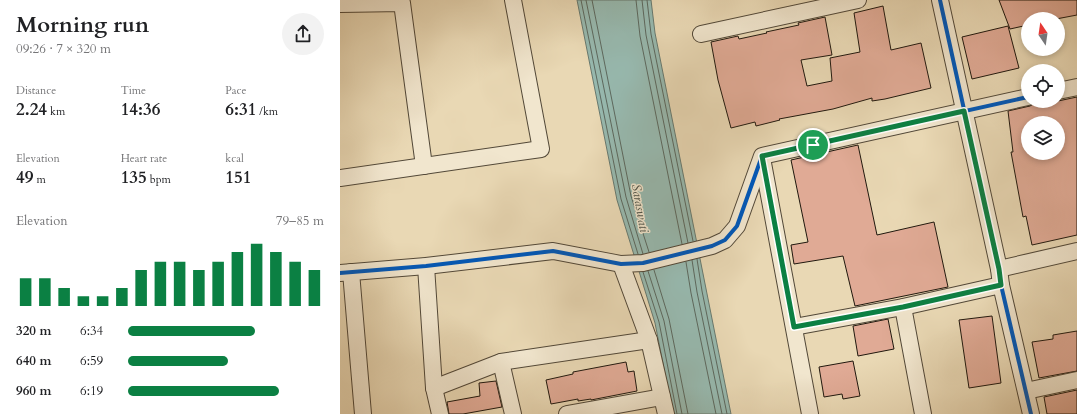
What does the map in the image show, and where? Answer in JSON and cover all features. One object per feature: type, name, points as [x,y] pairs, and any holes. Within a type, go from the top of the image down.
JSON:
[{"type":"street","points":[[340,178],[541,149],[513,0]]},
{"type":"street","points":[[701,34],[858,0]]},
{"type":"street","points":[[940,0],[999,269],[1001,285],[1031,414]]},
{"type":"street","points":[[340,4],[402,3],[424,166]]},
{"type":"street","points":[[1065,90],[1077,87]]},
{"type":"street","points":[[762,156],[1021,99]]},
{"type":"street","points":[[362,414],[345,273],[426,266],[553,251],[621,264],[643,262],[712,246],[725,240],[737,226],[762,156]]},
{"type":"street","points":[[762,156],[810,414]]},
{"type":"street","points":[[999,269],[1077,251]]},
{"type":"street","points":[[621,264],[650,340],[666,414]]},
{"type":"street","points":[[426,266],[434,388],[440,414]]},
{"type":"street","points":[[794,327],[903,307],[1001,285]]},
{"type":"street","points":[[903,307],[922,414]]},
{"type":"street","points":[[434,388],[501,362],[650,340]]},
{"type":"street","points":[[501,362],[513,414]]},
{"type":"street","points":[[1026,391],[1077,380]]},
{"type":"street","points":[[567,414],[662,397]]},
{"type":"water","name":"Saraswati","points":[[577,0],[651,0],[655,33],[731,414],[673,414],[655,323],[617,200]]},
{"type":"building","points":[[999,0],[1077,0],[1077,15],[1065,17],[1065,12],[1021,12],[1021,27],[1010,29]]},
{"type":"building","points":[[883,6],[891,50],[921,43],[931,88],[885,99],[872,101],[872,98],[833,109],[779,119],[780,120],[756,126],[755,122],[731,128],[718,80],[711,42],[738,36],[739,39],[767,33],[766,32],[799,25],[798,23],[825,17],[832,55],[801,60],[807,86],[832,81],[830,58],[860,52],[854,13]]},
{"type":"building","points":[[1008,26],[1019,68],[972,79],[962,37]]},
{"type":"building","points":[[1077,97],[1077,235],[1032,245],[1026,216],[1023,217],[1011,152],[1013,152],[1008,111],[1021,108],[1065,108],[1065,100]]},
{"type":"building","points":[[858,145],[877,235],[934,222],[948,287],[855,306],[843,256],[794,264],[791,245],[808,242],[791,160]]},
{"type":"building","points":[[992,316],[1001,383],[969,388],[959,320]]},
{"type":"building","points":[[888,319],[894,349],[858,356],[853,326]]},
{"type":"building","points":[[1077,331],[1077,371],[1039,378],[1032,342],[1053,339],[1053,335]]},
{"type":"building","points":[[853,361],[860,396],[843,399],[842,394],[824,397],[819,367]]},
{"type":"building","points":[[626,362],[628,372],[634,371],[637,391],[591,400],[578,401],[578,399],[551,404],[546,380],[573,374],[573,372]]},
{"type":"building","points":[[496,381],[502,407],[463,414],[449,414],[447,402],[480,396],[479,383]]},
{"type":"building","points":[[1077,390],[1077,414],[1047,414],[1044,397]]},
{"type":"cycle path","points":[[940,0],[999,269],[1001,285],[1031,414]]},
{"type":"cycle path","points":[[340,273],[426,266],[553,251],[621,264],[643,263],[712,246],[725,240],[737,226],[762,156],[1021,99]]},
{"type":"route","points":[[964,111],[999,269],[1001,285],[903,307],[794,327],[762,156],[813,145],[964,111]]}]
